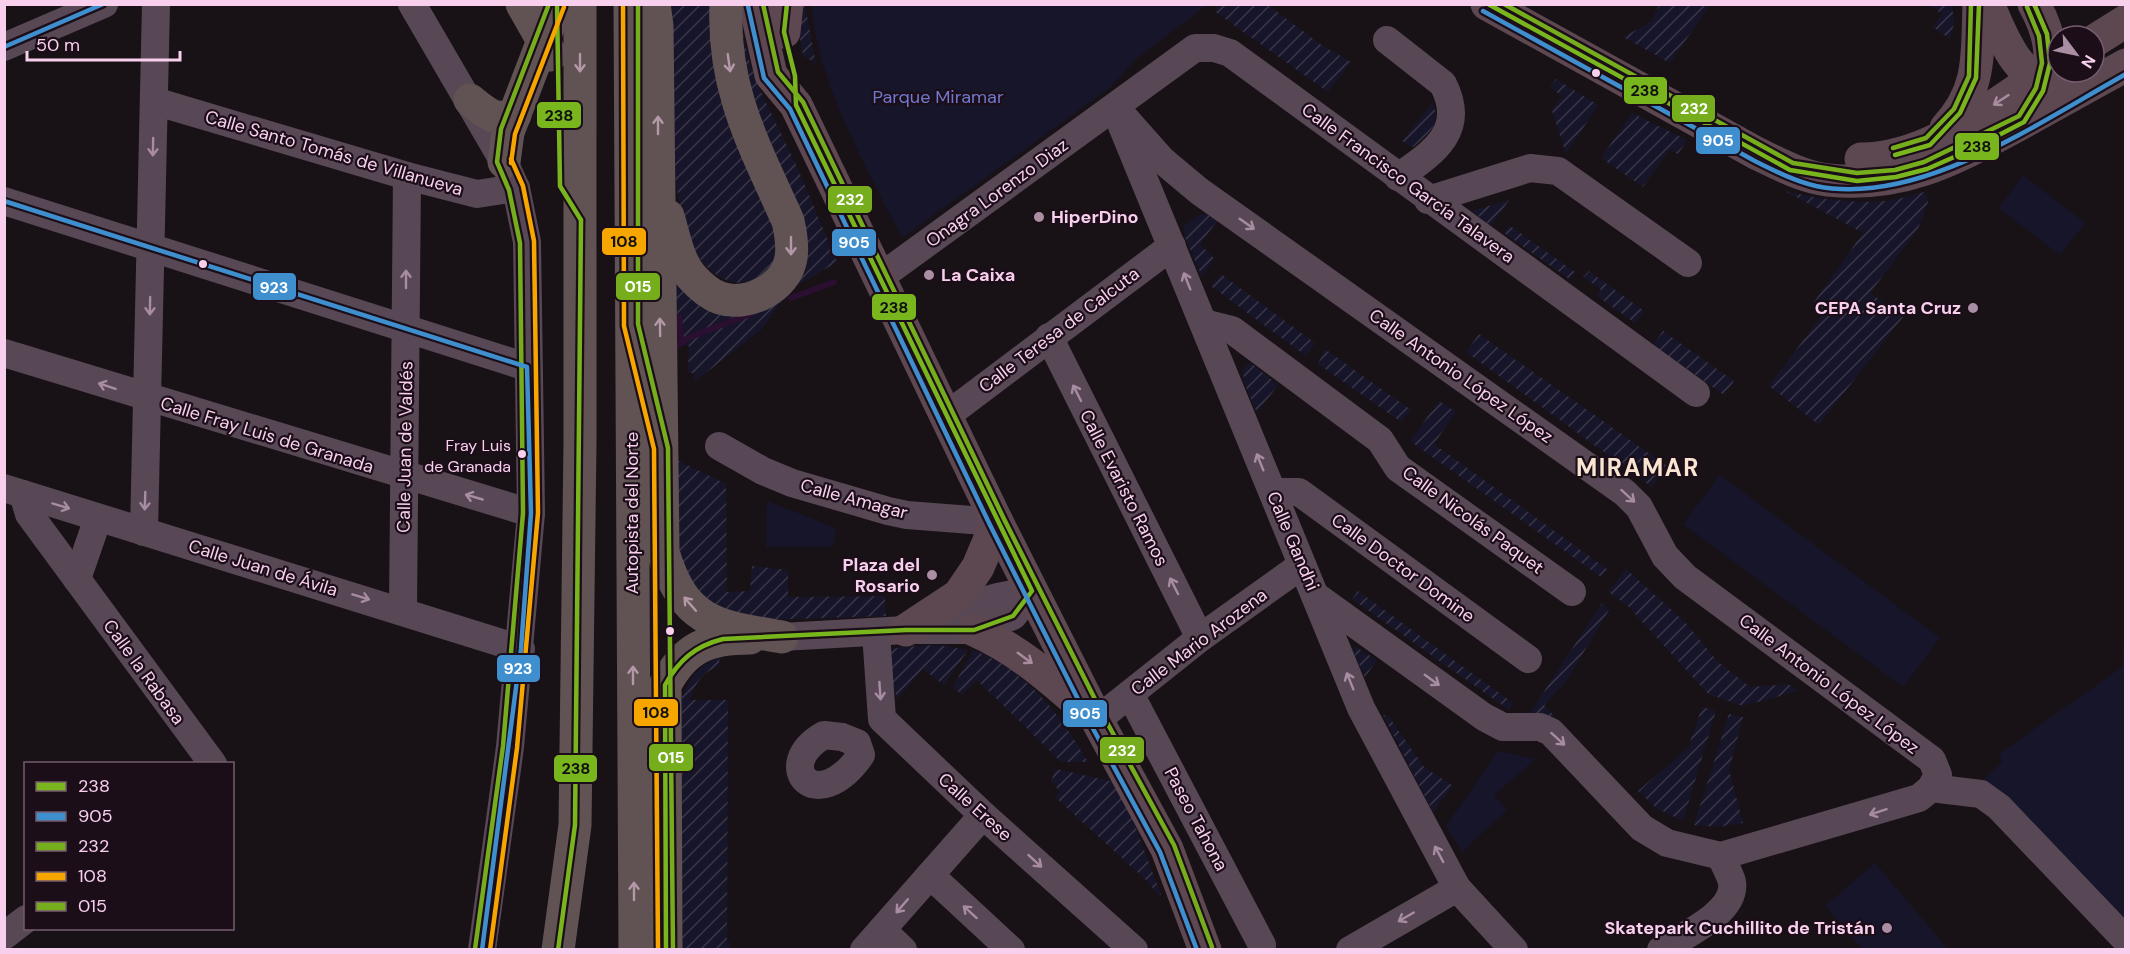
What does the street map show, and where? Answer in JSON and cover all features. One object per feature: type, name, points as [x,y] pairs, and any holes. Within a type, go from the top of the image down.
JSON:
[{"type":"highway","points":[[522,4],[545,42],[558,73]]},
{"type":"highway","points":[[510,175],[508,132],[545,42],[557,4]]},
{"type":"highway","points":[[557,4],[560,186],[581,220]]},
{"type":"highway","points":[[558,950],[575,825],[581,220],[580,4]]},
{"type":"highway","name":"Autopista del Norte","points":[[630,4],[635,950]]},
{"type":"highway","points":[[654,4],[657,26],[663,552],[669,575],[690,607],[713,621],[782,638]]},
{"type":"highway","points":[[658,183],[678,252],[689,274],[702,288],[719,298],[735,301],[754,297],[772,288],[785,275],[791,259],[792,239],[788,221],[735,98],[728,59],[726,4]]},
{"type":"highway","points":[[470,100],[494,118],[503,119],[515,115]]},
{"type":"highway","points":[[631,325],[661,448]]},
{"type":"highway","points":[[666,950],[665,685],[681,660],[692,650],[707,642],[742,638],[782,638]]},
{"type":"main road","points":[[755,4],[771,75],[796,105],[1032,591],[1097,720],[1167,849],[1205,950]]},
{"type":"main road","points":[[1487,4],[1756,153],[1790,170],[1828,180],[1878,180],[1912,175],[1950,162],[2126,65]]},
{"type":"main road","points":[[1530,4],[1771,138],[1804,153],[1844,159],[1877,159],[1930,145],[2046,74]]},
{"type":"main road","points":[[1930,145],[1960,113],[1976,78],[1979,4]]},
{"type":"main road","points":[[1989,4],[2005,41],[2021,67],[2046,73]]},
{"type":"main road","points":[[2034,4],[2043,19],[2046,30]]},
{"type":"main road","points":[[783,14],[795,76],[796,105]]},
{"type":"main road","points":[[2106,34],[2126,21]]},
{"type":"main road","points":[[2025,121],[2046,75]]},
{"type":"main road","points":[[2057,84],[2060,87],[2090,85]]},
{"type":"main road","points":[[891,631],[959,595],[978,567],[998,522]]},
{"type":"main road","points":[[974,630],[1003,643],[1035,666],[1097,720]]},
{"type":"street","points":[[4,47],[104,4]]},
{"type":"street","points":[[144,532],[156,4]]},
{"type":"street","points":[[412,4],[470,100],[510,175],[527,242],[527,367],[531,513],[521,649],[482,950]]},
{"type":"street","points":[[1387,40],[1443,84],[1448,93],[1451,120],[1448,133],[1431,154],[1398,177]]},
{"type":"street","name":"Calle Francisco García Talavera","points":[[1115,107],[1195,48],[1214,48],[1230,53],[1428,200],[1696,393]]},
{"type":"street","name":"Calle Santo Tomás de Villanueva","points":[[154,101],[407,176],[477,194],[510,175]]},
{"type":"street","name":"Onagra Lorenzo Diaz","points":[[879,278],[1115,107]]},
{"type":"street","name":"Calle Gandhi","points":[[1115,107],[1152,167],[1166,233],[1361,708],[1457,888],[1514,950]]},
{"type":"street","points":[[1152,167],[1199,190]]},
{"type":"street","points":[[1428,200],[1530,168],[1552,169],[1569,177],[1688,263]]},
{"type":"street","name":"Calle Juan de Valdés","points":[[403,610],[407,176]]},
{"type":"street","name":"Calle Teresa de Calcuta","points":[[946,416],[1049,337],[1166,233],[1179,202],[1199,190]]},
{"type":"street","name":"Calle Antonio López López","points":[[1199,190],[1625,493],[1639,507],[1665,556],[1684,577],[1932,760],[1938,775],[1931,788]]},
{"type":"street","points":[[4,201],[527,367]]},
{"type":"street","name":"Calle Nicolás Paquet","points":[[1204,323],[1232,330],[1380,440],[1398,468],[1572,592]]},
{"type":"street","name":"Calle Evaristo Ramos","points":[[1049,337],[1200,638]]},
{"type":"street","name":"Calle Fray Luis de Granada","points":[[4,353],[404,477],[531,513]]},
{"type":"street","name":"Calle Amagar","points":[[719,446],[762,471],[888,511],[907,515],[998,522]]},
{"type":"street","name":"Calle Juan de Ávila","points":[[14,491],[403,610],[521,649]]},
{"type":"street","name":"Calle la Rabasa","points":[[14,491],[212,762]]},
{"type":"street","name":"Calle Doctor Domine","points":[[1272,492],[1299,492],[1528,659]]},
{"type":"street","points":[[76,579],[98,518]]},
{"type":"street","name":"Calle Mario Arozena","points":[[1097,720],[1200,638],[1302,565]]},
{"type":"street","points":[[782,638],[891,631],[974,630],[1013,616],[1032,591]]},
{"type":"street","points":[[891,631],[970,603],[1001,595],[1032,591]]},
{"type":"street","points":[[1316,596],[1484,717],[1503,727],[1540,727],[1551,732],[1642,828],[1667,843],[1721,856],[1757,844],[1876,813],[1919,798],[1931,788],[1981,794],[1999,807],[2126,940]]},
{"type":"street","name":"Calle Erese","points":[[891,631],[882,719],[983,815],[1134,950]]},
{"type":"street","name":"Paseo Tahona","points":[[1130,694],[1262,945]]},
{"type":"street","points":[[903,950],[873,940],[983,815]]},
{"type":"street","points":[[1661,950],[1718,914],[1729,900],[1732,883],[1721,856]]},
{"type":"street","points":[[930,875],[1011,950]]},
{"type":"street","points":[[1350,950],[1457,888]]},
{"type":"street","points":[[4,936],[24,921]]},
{"type":"green space","name":"Parque Miramar","points":[[812,4],[1207,5],[1135,60],[1111,87],[902,238],[833,94],[816,34]]},
{"type":"green space","points":[[666,5],[712,5],[774,220],[777,256],[763,274],[753,280],[733,282],[723,279],[706,266],[694,248],[684,219],[672,159]]},
{"type":"green space","points":[[794,5],[805,5],[816,64],[803,55]]},
{"type":"green space","points":[[1220,5],[1268,5],[1323,46],[1351,62],[1328,92],[1214,11]]},
{"type":"green space","points":[[1659,5],[1710,5],[1670,63],[1623,37],[1651,22]]},
{"type":"green space","points":[[1929,5],[1952,5],[1954,23],[1950,39],[1933,27],[1942,14]]},
{"type":"green space","points":[[742,22],[744,40],[754,74],[798,169],[837,262],[788,291],[762,329],[694,382],[695,373],[688,373],[689,346],[680,345],[673,263],[691,290],[794,283],[756,111],[741,58]]},
{"type":"green space","points":[[1556,79],[1598,105],[1566,154],[1552,111],[1562,96],[1550,87]]},
{"type":"green space","points":[[1432,103],[1436,116],[1429,133],[1413,147],[1402,141]]},
{"type":"green space","points":[[1632,113],[1687,140],[1678,154],[1669,150],[1643,187],[1601,158]]},
{"type":"green space","points":[[2023,175],[2085,223],[2060,255],[1999,208]]},
{"type":"green space","points":[[1785,191],[1825,199],[1866,202],[1893,200],[1925,192],[1928,202],[1918,229],[1870,293],[1903,317],[1819,425],[1769,386],[1825,311],[1814,302],[1863,233]]},
{"type":"green space","points":[[1509,200],[1491,226],[1472,211]]},
{"type":"green space","points":[[1206,214],[1218,220],[1200,244],[1214,258],[1202,277],[1184,235],[1184,227],[1198,215]]},
{"type":"green space","points":[[1509,225],[1575,272],[1569,279],[1504,233]]},
{"type":"green space","points":[[1589,271],[1644,311],[1635,323],[1597,296],[1601,289],[1583,277]]},
{"type":"green space","points":[[1221,274],[1315,343],[1306,356],[1211,286]]},
{"type":"green space","points":[[1663,331],[1734,381],[1724,395],[1653,345]]},
{"type":"green space","points":[[1479,334],[1667,466],[1652,487],[1466,352]]},
{"type":"green space","points":[[1325,349],[1411,410],[1401,422],[1318,364]]},
{"type":"green space","points":[[1251,363],[1278,385],[1257,413],[1244,382],[1243,369]]},
{"type":"green space","points":[[1439,401],[1456,412],[1434,444],[1607,569],[1601,577],[1410,441]]},
{"type":"green space","points":[[677,460],[726,484],[727,592],[750,591],[752,566],[788,570],[788,597],[885,596],[886,616],[763,620],[703,605],[678,569]]},
{"type":"green space","points":[[1720,475],[1940,638],[1903,687],[1683,524]]},
{"type":"green space","points":[[767,501],[836,528],[833,547],[766,547]]},
{"type":"green space","points":[[1626,569],[1686,623],[1717,661],[1750,687],[1788,684],[1798,691],[1743,706],[1708,694],[1627,605],[1608,592]]},
{"type":"green space","points":[[1358,591],[1513,703],[1509,710],[1352,599]]},
{"type":"green space","points":[[1602,603],[1609,610],[1567,680],[1544,705],[1555,717],[1528,716]]},
{"type":"green space","points":[[2125,622],[2125,926],[1984,779],[2002,762],[1999,754],[2122,667]]},
{"type":"green space","points":[[938,645],[968,650],[944,685],[923,669],[897,699],[886,654],[888,650]]},
{"type":"green space","points":[[1354,646],[1377,660],[1365,677],[1352,649]]},
{"type":"green space","points":[[973,650],[1010,669],[1026,682],[1066,727],[1088,762],[1061,762],[977,680],[962,695],[953,687]]},
{"type":"green space","points":[[719,657],[720,666],[700,678],[690,700],[728,700],[727,942],[730,942],[730,949],[681,950],[682,697],[696,673]]},
{"type":"green space","points":[[1702,707],[1716,711],[1683,821],[1656,808],[1638,791],[1688,748]]},
{"type":"green space","points":[[1729,714],[1743,717],[1729,770],[1743,823],[1718,827],[1694,825]]},
{"type":"green space","points":[[1383,715],[1389,717],[1424,767],[1453,786],[1433,812]]},
{"type":"green space","points":[[1498,751],[1536,759],[1494,795],[1507,810],[1462,852],[1446,826]]},
{"type":"green space","points":[[1056,769],[1119,783],[1161,895],[1157,894],[1148,882],[1055,797],[1060,792],[1051,781]]},
{"type":"green space","name":"Skatepark Cuchillito de Tristán","points":[[1875,863],[1948,949],[1863,949],[1825,906]]},
{"type":"waterway","points":[[791,298],[834,282]]},
{"type":"waterway","points":[[678,345],[688,338],[750,314]]},
{"type":"waterway","points":[[679,316],[681,341]]},
{"type":"transit line","name":"923","points":[[4,47],[103,4]]},
{"type":"transit line","name":"015","points":[[475,949],[503,746],[523,513],[520,243],[509,190],[497,162],[501,129],[549,4]]},
{"type":"transit line","name":"238","points":[[557,4],[560,186],[581,220]]},
{"type":"transit line","name":"108","points":[[623,4],[624,326],[654,449],[658,950]]},
{"type":"transit line","name":"015","points":[[638,4],[638,324],[668,448],[673,950]]},
{"type":"transit line","name":"232","points":[[763,4],[778,72],[803,102],[1004,519],[1104,717],[1174,845],[1212,947]]},
{"type":"transit line","name":"238","points":[[666,950],[665,685],[682,661],[696,650],[723,639],[906,630],[974,630],[1013,616],[1032,591],[796,105],[795,76],[784,32],[787,4]]},
{"type":"transit line","name":"238","points":[[1488,4],[1790,170],[1857,181],[1896,177],[1927,169],[2024,122],[2043,91],[2050,63],[2047,34],[2034,4]]},
{"type":"transit line","name":"232","points":[[1504,4],[1793,163],[1857,173],[1895,170],[1924,162],[2019,116],[2036,88],[2042,63],[2039,36],[2027,7]]},
{"type":"transit line","name":"232","points":[[1893,148],[1926,138],[1954,109],[1969,76],[1971,4]]},
{"type":"transit line","name":"238","points":[[1895,155],[1930,145],[1960,113],[1976,78],[1979,4]]},
{"type":"transit line","name":"905","points":[[748,6],[764,78],[790,109],[990,525],[1090,723],[1160,852],[1197,950]]},
{"type":"transit line","name":"108","points":[[511,163],[515,134],[564,7]]},
{"type":"transit line","name":"905","points":[[1483,11],[1753,160],[1816,186],[1855,189],[1896,184],[1936,172],[1977,156],[2017,136],[2126,74]]},
{"type":"transit line","name":"108","points":[[490,950],[517,748],[538,513],[534,241],[523,186],[511,159]]},
{"type":"transit line","name":"923","points":[[4,201],[527,367],[531,513],[521,649],[482,950]]},
{"type":"transit line","name":"238","points":[[558,950],[575,825],[581,220]]},
{"type":"place","name":"HiperDino","points":[[1039,217]]},
{"type":"place","name":"La Caixa","points":[[929,275]]},
{"type":"place","name":"CEPA Santa Cruz","points":[[1973,308]]},
{"type":"place","name":"Fray Luis de Granada","points":[[522,454]]},
{"type":"place","name":"Plaza del Rosario","points":[[932,575]]},
{"type":"place","name":"Skatepark Cuchillito de Tristán","points":[[1887,928]]},
{"type":"district","name":"MIRAMAR","points":[[1638,467]]}]
